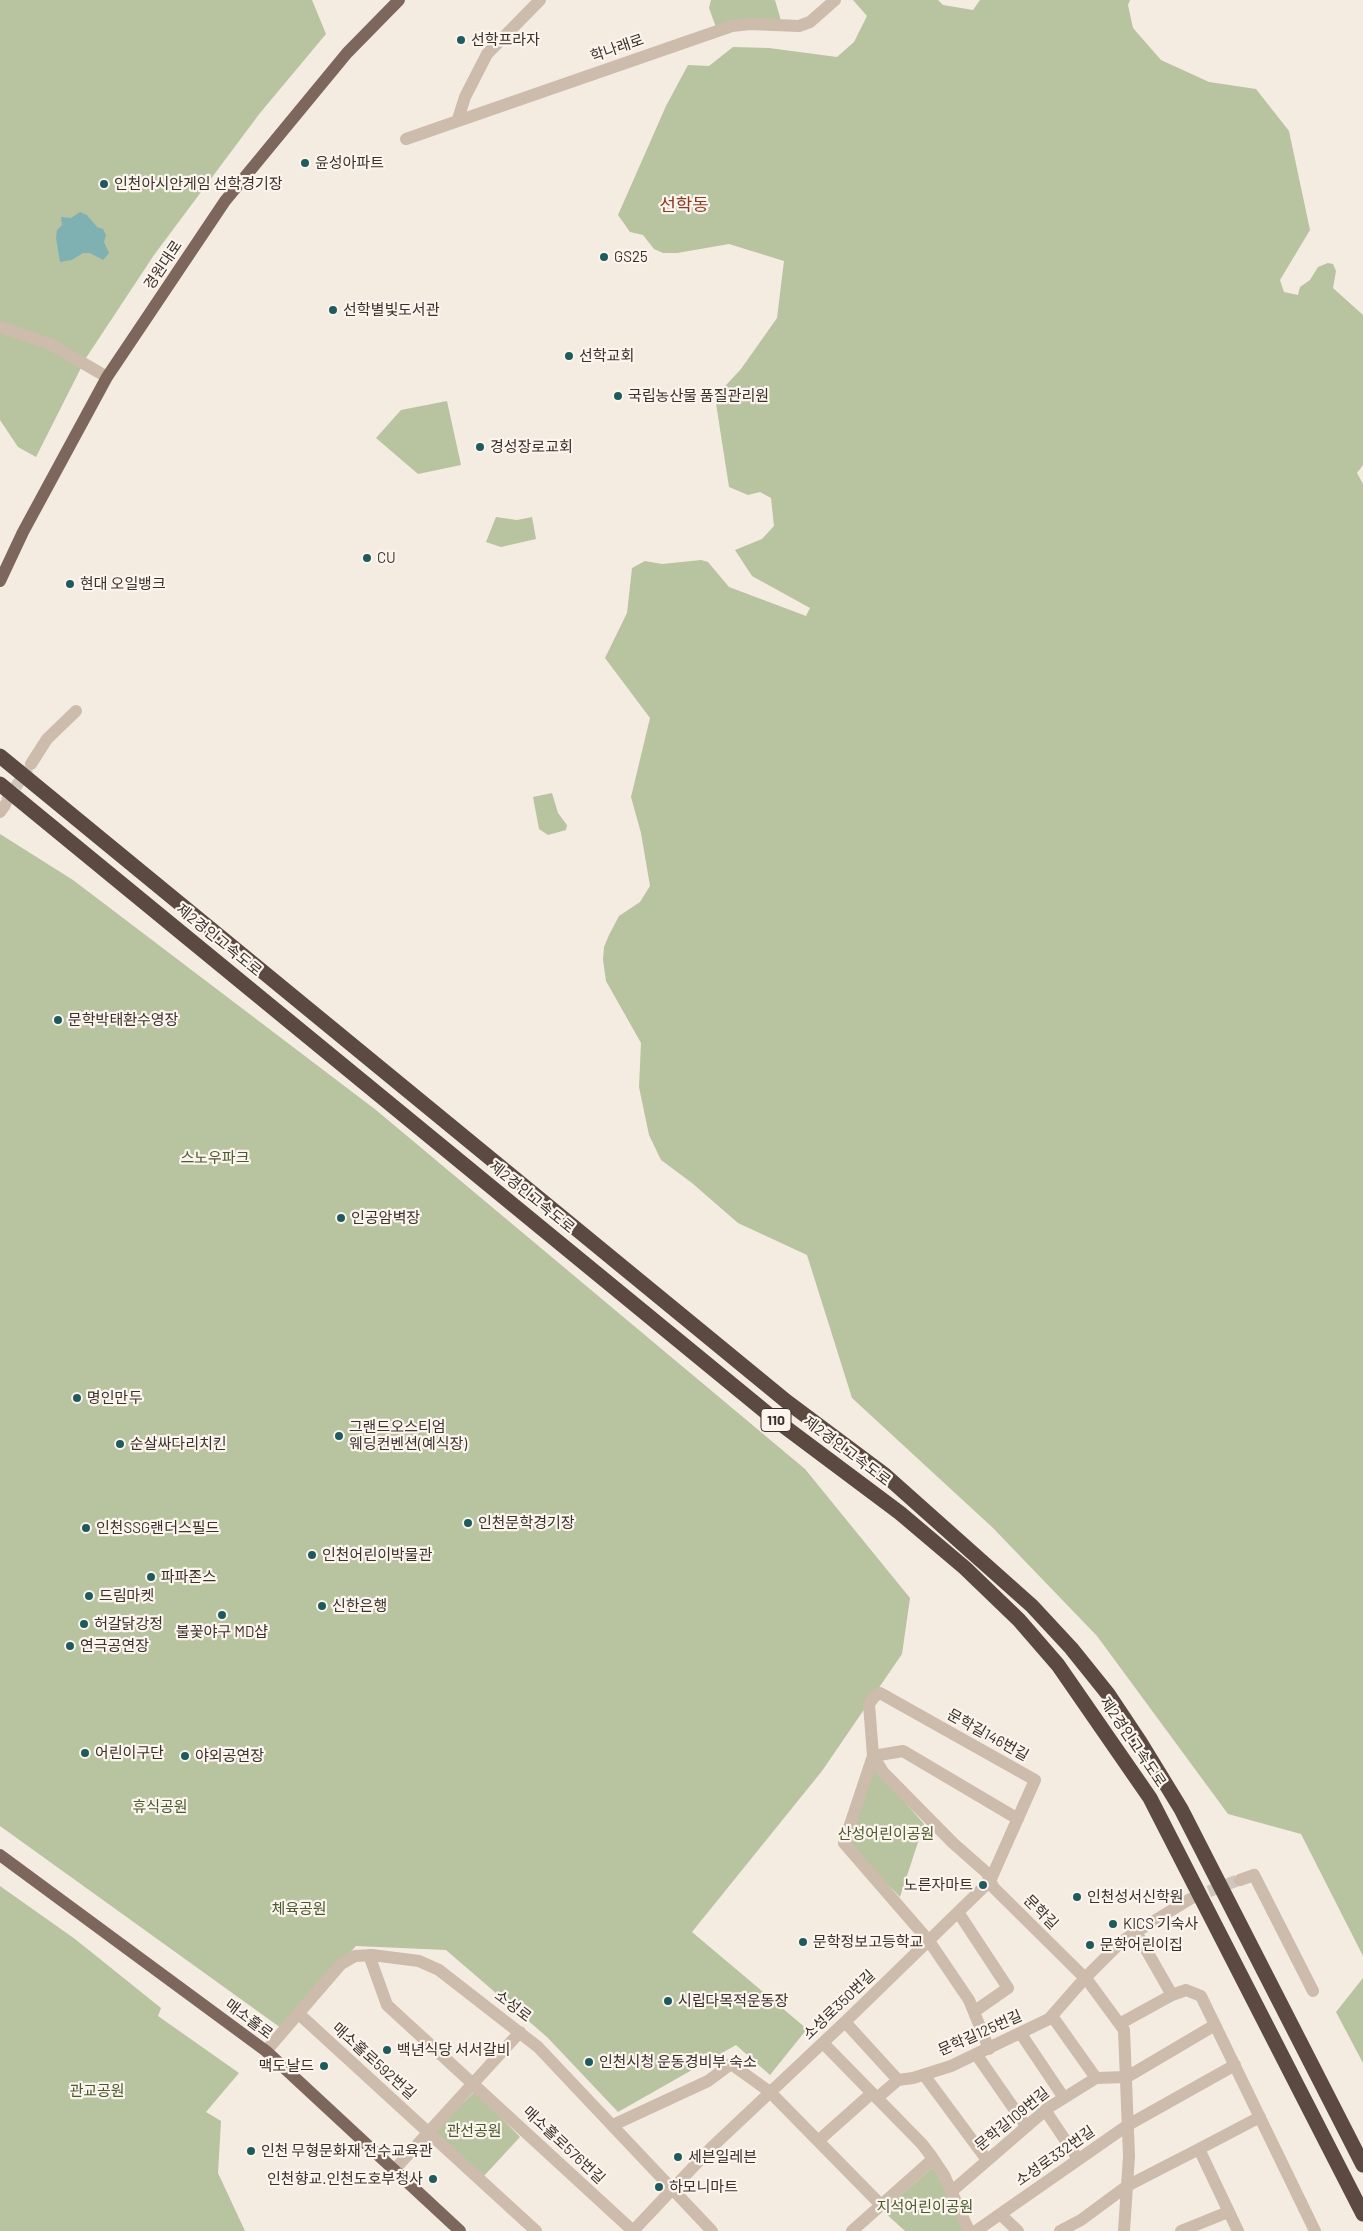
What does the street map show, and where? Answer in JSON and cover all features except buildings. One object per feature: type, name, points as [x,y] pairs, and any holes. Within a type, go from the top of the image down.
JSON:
[{"type":"highway","name":"제2경인고속도로","points":[[0,756],[786,1401],[885,1475],[1032,1606],[1071,1648],[1108,1694],[1181,1809],[1363,2166]]},
{"type":"highway","name":"제2경인고속도로","points":[[0,784],[773,1418],[900,1513],[965,1568],[1019,1620],[1058,1665],[1150,1798],[1363,2214]]},
{"type":"main road","name":"경원대로","points":[[0,581],[27,524],[107,378],[225,201],[347,53],[399,0]]},
{"type":"main road","name":"매소홀로","points":[[0,1855],[266,2051],[460,2231]]},
{"type":"street","points":[[458,120],[465,97],[487,54],[540,0]]},
{"type":"street","name":"학나래로","points":[[406,139],[733,26],[798,26],[810,22],[835,0]]},
{"type":"street","points":[[0,327],[50,344],[107,378]]},
{"type":"street","points":[[31,764],[47,739],[76,711]]},
{"type":"street","name":"문학길146번길","points":[[873,1756],[869,1704],[880,1693],[1035,1780],[990,1881]]},
{"type":"street","points":[[989,2049],[970,2000],[929,1940],[844,1843],[873,1756],[903,1751],[1018,1819]]},
{"type":"street","name":"문학길","points":[[873,1756],[883,1772],[987,1873],[994,1888],[1085,1978],[1121,2023],[1124,2030],[1128,2124],[1124,2231]]},
{"type":"street","points":[[1240,1880],[1254,1875],[1313,1991]]},
{"type":"street","name":"소성로350번길","points":[[672,2188],[990,1881]]},
{"type":"street","name":"문학길125번길","points":[[818,2141],[874,2095],[898,2080],[924,2075],[951,2066],[1021,2034],[1052,2016],[1120,1942],[1190,1899]]},
{"type":"street","points":[[958,1912],[1008,1988],[975,2011]]},
{"type":"street","points":[[1136,1932],[1172,1995]]},
{"type":"street","points":[[369,1955],[387,2005],[473,2084]]},
{"type":"street","name":"소성로","points":[[266,2051],[342,1964],[355,1956],[369,1955],[419,1961],[439,1970],[538,2046],[712,2231]]},
{"type":"street","points":[[1121,2023],[1172,1995],[1186,1990],[1201,1996],[1315,2231]]},
{"type":"street","name":"매소홀로592번길","points":[[299,2014],[428,2132]]},
{"type":"street","points":[[1052,2016],[1096,2078],[1127,2077],[1215,2025]]},
{"type":"street","points":[[845,2022],[898,2080]]},
{"type":"street","points":[[394,2170],[520,2032]]},
{"type":"street","points":[[1021,2034],[1064,2098]]},
{"type":"street","points":[[823,2043],[922,2144],[934,2159],[952,2191],[969,2231]]},
{"type":"street","points":[[976,2054],[1026,2126]]},
{"type":"street","points":[[613,2126],[708,2081],[731,2064],[770,2092],[881,2205]]},
{"type":"street","name":"소성로332번길","points":[[976,2231],[1128,2124],[1235,2065]]},
{"type":"street","points":[[924,2075],[987,2160]]},
{"type":"street","name":"문학길109번길","points":[[952,2191],[1045,2110],[1096,2078]]},
{"type":"street","name":"매소홀로576번길","points":[[473,2084],[633,2231],[672,2188]]},
{"type":"street","points":[[1045,2110],[1078,2159]]},
{"type":"street","points":[[1060,2231],[1081,2220],[1127,2186],[1260,2117]]},
{"type":"street","points":[[428,2132],[536,2231]]},
{"type":"street","points":[[1199,2149],[1238,2231]]},
{"type":"street","points":[[852,2231],[934,2159]]},
{"type":"street","points":[[1181,2231],[1228,2212]]},
{"type":"street","points":[[1000,2214],[1018,2231]]},
{"type":"green space","name":"인천아시안게임 선학경기장","points":[[0,0],[312,0],[326,34],[260,113],[154,255],[86,358],[36,457],[18,447],[0,420]]},
{"type":"green space","points":[[711,0],[775,0],[782,24],[717,30],[709,8]]},
{"type":"green space","points":[[853,0],[938,0],[943,5],[973,10],[980,0],[1130,0],[1128,5],[1133,28],[1161,60],[1209,82],[1256,89],[1289,131],[1310,230],[1280,280],[1284,292],[1298,295],[1300,287],[1310,280],[1318,267],[1328,263],[1333,264],[1336,271],[1333,288],[1363,315],[1363,465],[1357,473],[1363,484],[1363,1956],[1301,1834],[1228,1814],[1097,1636],[993,1528],[852,1398],[807,1255],[738,1223],[692,1183],[661,1160],[649,1135],[639,1087],[641,1043],[606,981],[603,960],[604,947],[609,935],[619,916],[640,902],[650,886],[641,833],[631,797],[650,718],[605,658],[627,613],[632,568],[645,561],[662,564],[701,560],[708,562],[729,587],[806,616],[810,608],[752,576],[735,550],[762,539],[774,526],[771,498],[760,492],[748,495],[729,487],[715,397],[741,369],[777,318],[784,261],[729,244],[677,253],[663,253],[654,249],[643,235],[630,232],[618,215],[666,106],[688,65],[709,66],[733,47],[769,48],[837,57],[854,42],[867,16]]},
{"type":"green space","points":[[447,401],[461,465],[418,474],[376,438],[401,410]]},
{"type":"green space","points":[[496,517],[517,520],[532,517],[536,539],[501,547],[486,542]]},
{"type":"green space","points":[[552,793],[558,813],[567,825],[566,830],[548,835],[539,829],[533,797]]},
{"type":"green space","name":"인천문학경기장","points":[[0,834],[73,880],[376,1110],[805,1469],[910,1598],[902,1654],[822,1771],[692,1932],[807,2029],[770,2075],[736,2045],[618,2112],[547,2037],[446,1950],[356,1946],[281,2028],[0,1826]]},
{"type":"green space","name":"산성어린이공원","points":[[874,1767],[924,1824],[900,1897],[849,1845]]},
{"type":"green space","name":"관교공원","points":[[0,1886],[75,1939],[161,2008],[158,2016],[239,2073],[206,2112],[221,2121],[218,2173],[245,2231],[0,2231]]},
{"type":"green space","points":[[1363,1978],[1363,2063],[1336,2012]]},
{"type":"green space","name":"관선공원","points":[[475,2091],[520,2137],[483,2177],[434,2132]]},
{"type":"green space","name":"지석어린이공원","points":[[933,2167],[947,2193],[963,2231],[905,2231],[883,2211]]},
{"type":"water","points":[[80,212],[87,215],[97,227],[103,229],[106,235],[104,242],[109,253],[103,260],[90,253],[83,253],[72,260],[60,262],[56,238],[57,230],[62,225],[61,217],[71,218]]},
{"type":"tunnel","points":[[6,802],[28,768]]},
{"type":"tunnel","points":[[1192,1898],[1241,1879]]},
{"type":"place","name":"선학프라자","points":[[461,40]]},
{"type":"place","name":"윤성아파트","points":[[305,163]]},
{"type":"place","name":"인천아시안게임 선학경기장","points":[[104,184]]},
{"type":"place","name":"GS25","points":[[604,257]]},
{"type":"place","name":"선학별빛도서관","points":[[333,310]]},
{"type":"place","name":"선학교회","points":[[569,356]]},
{"type":"place","name":"국립농산물 품질관리원","points":[[618,396]]},
{"type":"place","name":"경성장로교회","points":[[480,447]]},
{"type":"place","name":"CU","points":[[367,558]]},
{"type":"place","name":"현대 오일뱅크","points":[[70,584]]},
{"type":"place","name":"문학박태환수영장","points":[[58,1020]]},
{"type":"place","name":"인공암벽장","points":[[341,1218]]},
{"type":"place","name":"명인만두","points":[[77,1398]]},
{"type":"place","name":"그랜드오스티엄 웨딩컨벤션(예식장)","points":[[339,1436]]},
{"type":"place","name":"순살싸다리치킨","points":[[120,1444]]},
{"type":"place","name":"인천문학경기장","points":[[468,1523]]},
{"type":"place","name":"인천SSG랜더스필드","points":[[86,1528]]},
{"type":"place","name":"인천어린이박물관","points":[[312,1555]]},
{"type":"place","name":"파파존스","points":[[151,1577]]},
{"type":"place","name":"드림마켓","points":[[89,1596]]},
{"type":"place","name":"신한은행","points":[[322,1606]]},
{"type":"place","name":"불꽃야구 MD샵","points":[[222,1615]]},
{"type":"place","name":"허갈닭강정","points":[[84,1624]]},
{"type":"place","name":"연극공연장","points":[[70,1646]]},
{"type":"place","name":"어린이구단","points":[[85,1753]]},
{"type":"place","name":"야외공연장","points":[[185,1756]]},
{"type":"place","name":"노른자마트","points":[[983,1885]]},
{"type":"place","name":"인천성서신학원","points":[[1077,1897]]},
{"type":"place","name":"KICS 기숙사","points":[[1113,1924]]},
{"type":"place","name":"문학정보고등학교","points":[[803,1942]]},
{"type":"place","name":"문학어린이집","points":[[1090,1945]]},
{"type":"place","name":"시립다목적운동장","points":[[668,2001]]},
{"type":"place","name":"백년식당 서서갈비","points":[[387,2050]]},
{"type":"place","name":"인천시청 운동경비부 숙소","points":[[589,2062]]},
{"type":"place","name":"맥도날드","points":[[324,2066]]},
{"type":"place","name":"인천 무형문화재 전수교육관","points":[[251,2151]]},
{"type":"place","name":"세븐일레븐","points":[[678,2157]]},
{"type":"place","name":"인천향교.인천도호부청사","points":[[433,2179]]},
{"type":"place","name":"하모니마트","points":[[659,2187]]},
{"type":"district","name":"선학동","points":[[684,205]]},
{"type":"park label","name":"스노우파크","points":[[215,1158]]},
{"type":"park label","name":"휴식공원","points":[[160,1807]]},
{"type":"park label","name":"체육공원","points":[[299,1909]]}]
